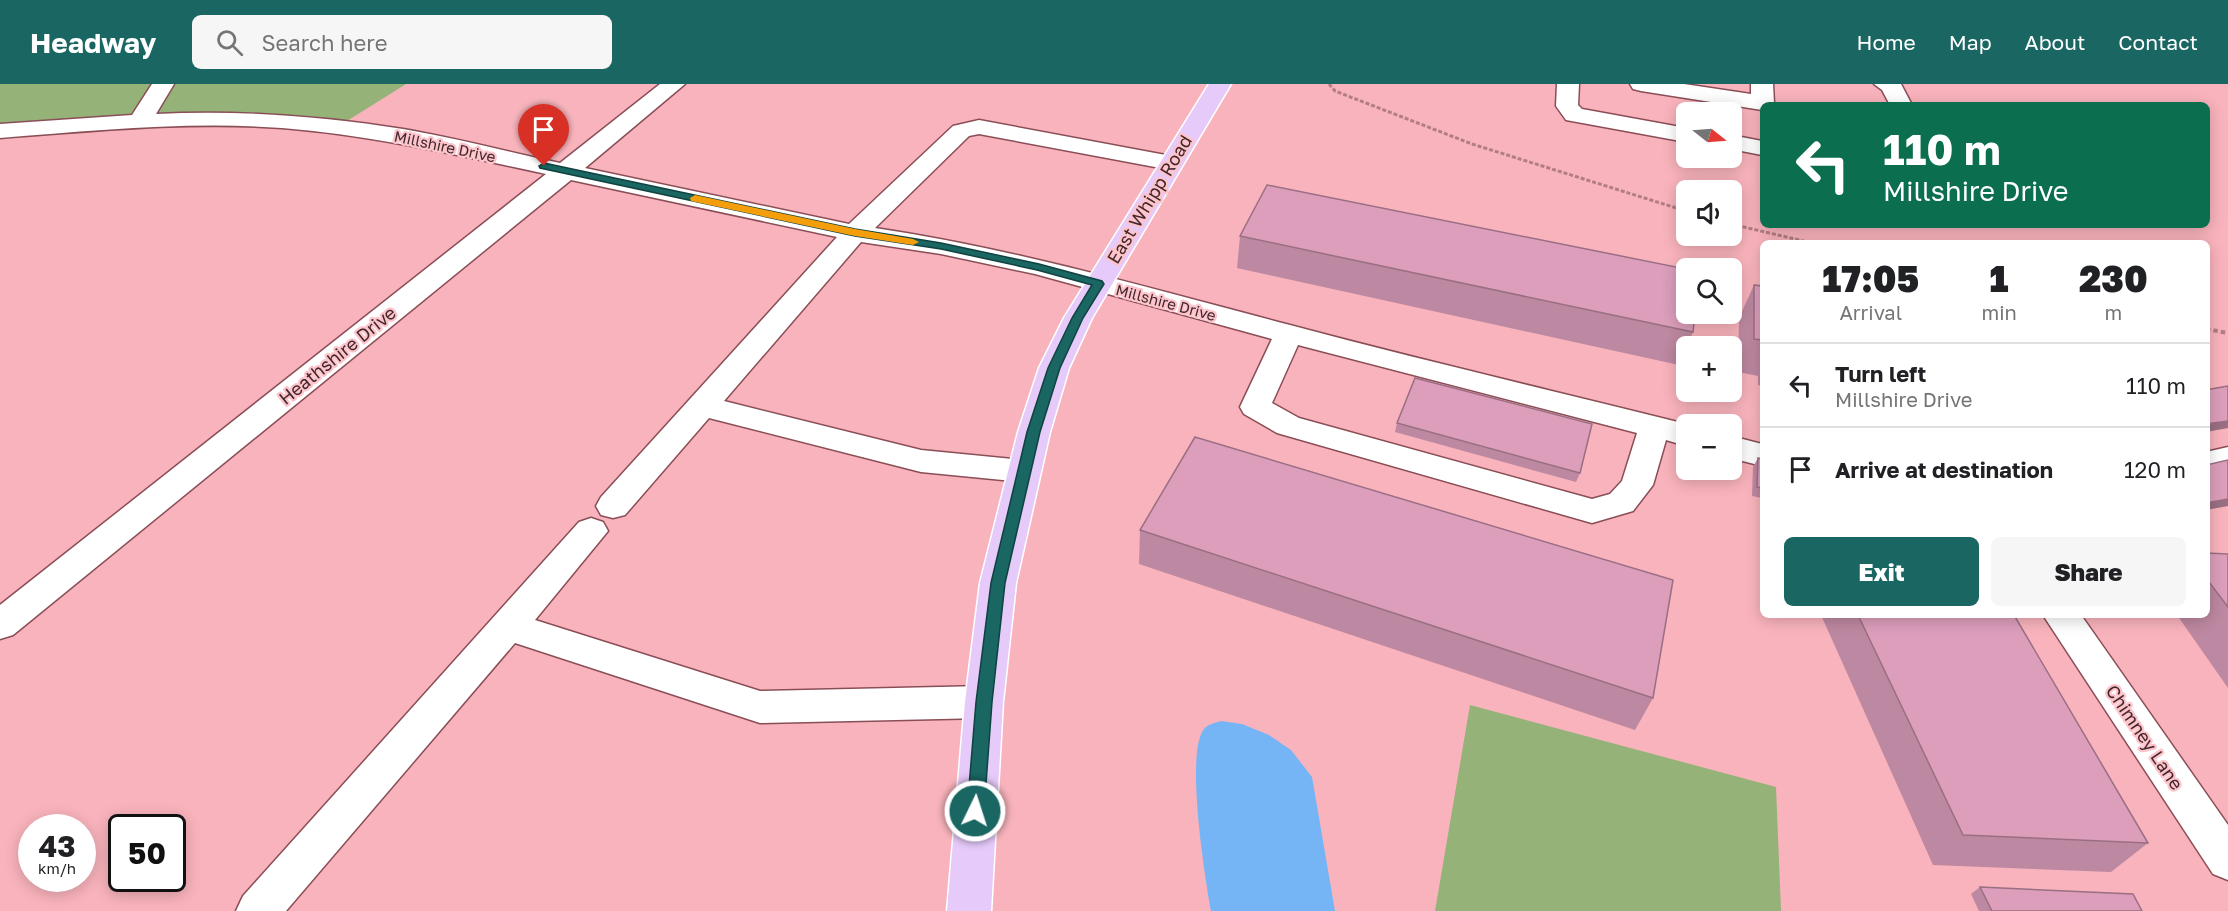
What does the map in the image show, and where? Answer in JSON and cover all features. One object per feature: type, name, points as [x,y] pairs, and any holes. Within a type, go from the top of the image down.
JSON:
[{"type":"main road","name":"East Whipp Road","points":[[969,911],[984,702],[998,583],[1034,432],[1054,368],[1077,318],[1220,84]]},
{"type":"street","points":[[140,121],[164,84]]},
{"type":"street","name":"Heathshire Drive","points":[[0,625],[674,84]]},
{"type":"street","points":[[1568,84],[1567,106],[1574,115],[1676,133]]},
{"type":"street","points":[[1641,84],[1767,97]]},
{"type":"street","points":[[1886,84],[1891,86],[1899,102]]},
{"type":"street","name":"Millshire Drive","points":[[0,131],[140,121],[238,119],[339,126],[406,137],[855,233],[941,246],[1039,267],[1676,432]]},
{"type":"street","points":[[258,911],[700,405],[855,233],[961,131],[979,127],[1171,163]]},
{"type":"street","points":[[1742,144],[1760,148]]},
{"type":"street","points":[[1290,334],[1255,407],[1288,426],[1592,511],[1621,503],[1637,485],[1654,427]]},
{"type":"street","points":[[700,405],[921,461],[1024,471]]},
{"type":"street","points":[[1742,450],[1760,454]]},
{"type":"street","points":[[2210,462],[2228,458]]},
{"type":"street","name":"Chimney Lane","points":[[2063,618],[2228,860]]},
{"type":"street","points":[[508,626],[760,707],[984,702]]},
{"type":"path","points":[[1329,84],[1335,91],[1472,144],[1676,208]]},
{"type":"path","points":[[1742,227],[1799,240]]},
{"type":"path","points":[[2210,330],[2228,333]]},
{"type":"green space","points":[[0,84],[406,84],[339,126],[296,121],[0,131]]},
{"type":"green space","points":[[1470,705],[1776,787],[1781,911],[1435,911]]},
{"type":"water","points":[[1221,721],[1242,724],[1269,735],[1291,750],[1312,777],[1335,911],[1211,911],[1198,817],[1196,763],[1199,742],[1204,729]]},
{"type":"building","points":[[1267,185],[1676,267],[1676,324],[1694,324],[1693,332],[1240,236]]},
{"type":"building","points":[[1754,285],[1760,286],[1760,340],[1754,339]]},
{"type":"building","points":[[1415,378],[1592,424],[1580,473],[1397,423]]},
{"type":"building","points":[[2228,386],[2228,421],[2210,423],[2210,389]]},
{"type":"building","points":[[1195,437],[1673,580],[1653,698],[1140,530]]},
{"type":"building","points":[[1758,458],[1760,458],[1760,488],[1757,487]]},
{"type":"building","points":[[2228,460],[2228,499],[2210,502],[2210,464]]},
{"type":"building","points":[[2210,553],[2228,554],[2228,607],[2210,583]]},
{"type":"building","points":[[1859,618],[2016,618],[2148,843],[1963,835]]},
{"type":"building","points":[[1980,887],[2133,894],[2142,911],[1992,911]]},
{"type":"slow traffic","points":[[695,198],[855,233],[913,242]]},
{"type":"route","points":[[544,166],[855,233],[941,246],[1039,267],[1098,284],[1077,318],[1054,368],[1034,432],[998,583],[984,702],[975,811]]}]
